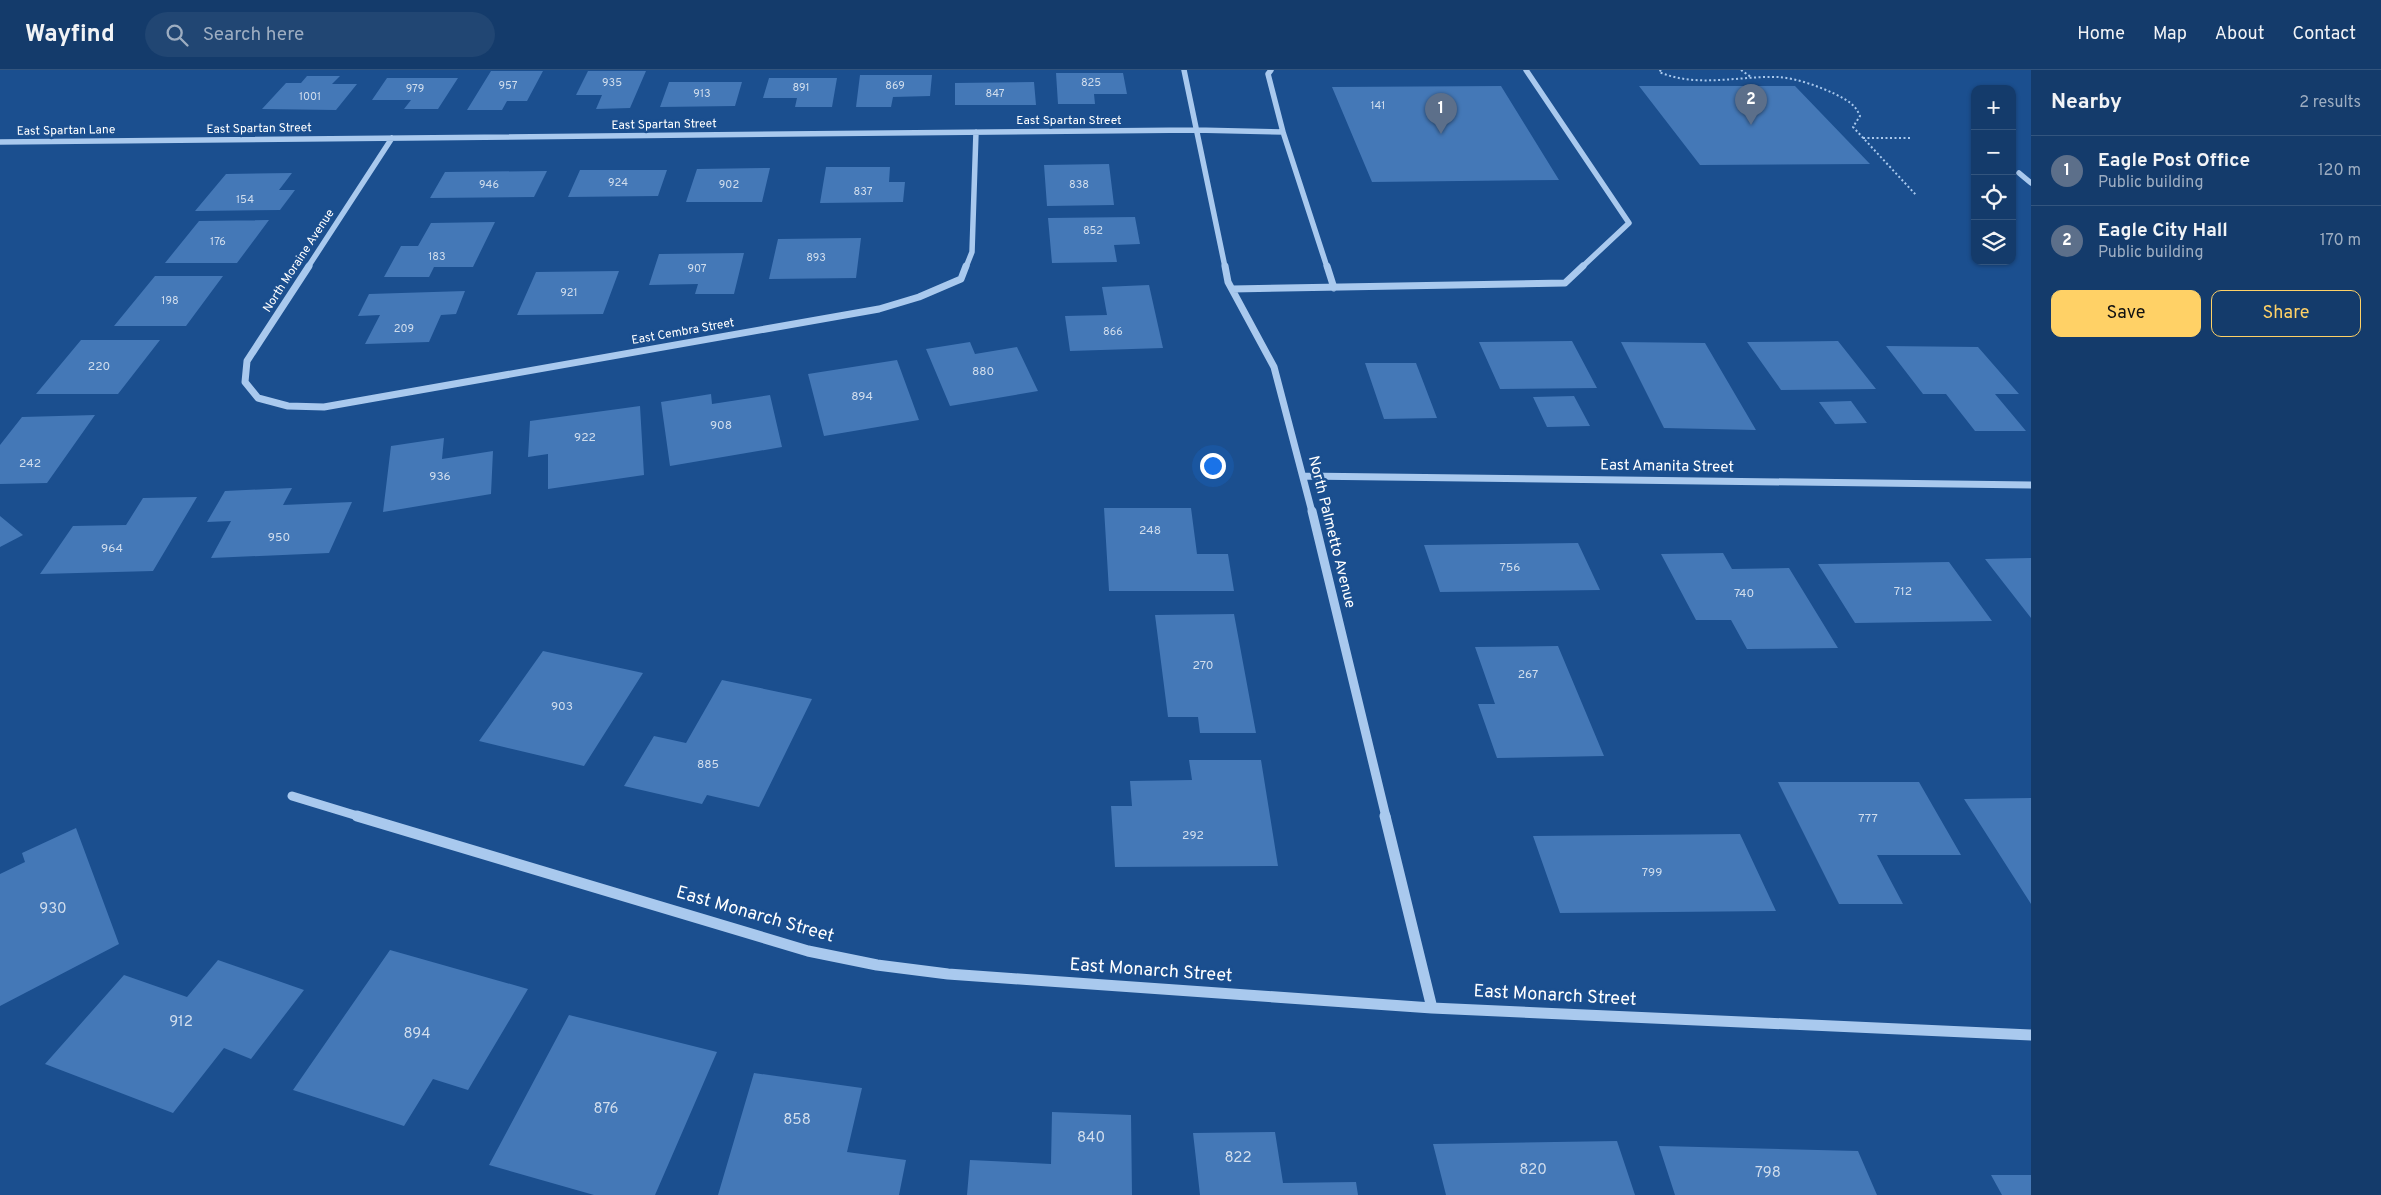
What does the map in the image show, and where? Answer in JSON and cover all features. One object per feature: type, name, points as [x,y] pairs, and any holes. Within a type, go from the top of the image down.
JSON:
[{"type":"street","name":"North Palmetto Avenue","points":[[1184,70],[1228,282],[1274,367],[1303,476],[1432,1008]]},
{"type":"street","points":[[1270,70],[1268,74],[1283,132],[1334,288]]},
{"type":"street","points":[[1232,289],[1565,283],[1629,223],[1526,70]]},
{"type":"street","name":"East Spartan Street","points":[[133,140],[1195,130],[1283,132]]},
{"type":"street","name":"East Cembra Street","points":[[258,398],[288,406],[324,407],[879,309],[920,297],[961,279],[972,252],[976,132]]},
{"type":"street","name":"North Moraine Avenue","points":[[258,398],[245,382],[247,361],[392,138]]},
{"type":"street","name":"East Spartan Lane","points":[[0,142],[133,140]]},
{"type":"street","points":[[2020,173],[2031,184]]},
{"type":"street","name":"East Amanita Street","points":[[1303,476],[2031,485]]},
{"type":"street","name":"East Monarch Street","points":[[292,796],[808,951],[877,966],[948,974],[1432,1008],[2031,1035]]},
{"type":"path","points":[[1661,70],[1659,72],[1673,78],[1691,81],[1778,77],[1823,88],[1845,98],[1856,106],[1860,116],[1853,127],[1916,195]]},
{"type":"path","points":[[1741,70],[1752,77]]},
{"type":"path","points":[[1863,138],[1912,138]]},
{"type":"building","points":[[491,71],[543,71],[527,101],[507,101],[502,110],[467,110]]},
{"type":"building","points":[[588,71],[646,71],[630,108],[596,109],[602,95],[576,95]]},
{"type":"building","points":[[1056,73],[1123,73],[1127,94],[1094,94],[1095,104],[1058,104]]},
{"type":"building","points":[[860,75],[932,75],[930,96],[893,97],[891,107],[856,107]]},
{"type":"building","points":[[307,76],[340,76],[332,84],[357,84],[336,110],[262,109],[286,83],[301,83]]},
{"type":"building","points":[[387,78],[458,78],[438,109],[404,109],[411,100],[372,100]]},
{"type":"building","points":[[769,78],[837,78],[832,107],[795,107],[797,98],[763,98]]},
{"type":"building","points":[[669,82],[742,82],[735,106],[660,107]]},
{"type":"building","points":[[1034,82],[1036,105],[955,105],[955,83]]},
{"type":"building","points":[[1501,86],[1559,180],[1372,182],[1332,87]]},
{"type":"building","points":[[1639,86],[1795,86],[1870,164],[1700,165]]},
{"type":"building","points":[[1109,164],[1114,205],[1047,206],[1044,165]]},
{"type":"building","points":[[826,167],[890,167],[889,182],[905,182],[903,202],[820,203]]},
{"type":"building","points":[[770,168],[762,202],[686,202],[697,169]]},
{"type":"building","points":[[580,170],[667,170],[658,196],[568,197]]},
{"type":"building","points":[[547,171],[534,197],[430,198],[445,172]]},
{"type":"building","points":[[292,173],[279,190],[295,190],[280,210],[195,211],[226,174]]},
{"type":"building","points":[[1135,217],[1140,244],[1114,245],[1117,262],[1052,263],[1048,218]]},
{"type":"building","points":[[269,220],[237,263],[165,263],[199,221]]},
{"type":"building","points":[[495,222],[473,267],[434,267],[429,277],[384,277],[401,246],[418,246],[431,223]]},
{"type":"building","points":[[861,238],[856,278],[769,279],[778,239]]},
{"type":"building","points":[[744,253],[734,294],[695,294],[698,284],[649,285],[659,254]]},
{"type":"building","points":[[619,271],[603,314],[517,315],[536,272]]},
{"type":"building","points":[[155,276],[223,276],[186,326],[114,326]]},
{"type":"building","points":[[1149,285],[1163,348],[1070,351],[1065,316],[1107,315],[1102,287]]},
{"type":"building","points":[[465,291],[456,314],[441,315],[429,342],[365,344],[380,315],[358,316],[369,294]]},
{"type":"building","points":[[81,340],[160,340],[118,394],[36,394]]},
{"type":"building","points":[[1572,341],[1597,388],[1500,389],[1479,342]]},
{"type":"building","points":[[1838,341],[1876,389],[1781,390],[1747,342]]},
{"type":"building","points":[[970,342],[975,354],[1017,347],[1038,391],[950,406],[926,349]]},
{"type":"building","points":[[1621,342],[1705,343],[1756,430],[1664,428]]},
{"type":"building","points":[[1886,346],[1978,347],[2019,394],[1995,394],[2026,431],[1975,431],[1946,394],[1923,394]]},
{"type":"building","points":[[897,360],[919,420],[824,436],[808,374]]},
{"type":"building","points":[[1365,363],[1416,363],[1437,418],[1384,419]]},
{"type":"building","points":[[711,394],[712,404],[770,395],[782,447],[670,466],[661,402]]},
{"type":"building","points":[[1574,396],[1590,426],[1547,427],[1533,397]]},
{"type":"building","points":[[1851,401],[1867,423],[1835,424],[1819,402]]},
{"type":"building","points":[[640,406],[644,475],[548,489],[548,454],[528,457],[530,421]]},
{"type":"building","points":[[95,415],[47,483],[0,484],[0,445],[22,417]]},
{"type":"building","points":[[444,438],[442,459],[493,451],[491,494],[383,512],[391,446]]},
{"type":"building","points":[[292,488],[283,505],[352,502],[329,553],[211,558],[231,521],[207,522],[225,491]]},
{"type":"building","points":[[197,497],[153,571],[40,574],[73,526],[126,525],[143,498]]},
{"type":"building","points":[[1104,508],[1191,508],[1197,554],[1228,554],[1234,591],[1109,591]]},
{"type":"building","points":[[0,516],[23,535],[0,547]]},
{"type":"building","points":[[1578,543],[1600,590],[1440,592],[1424,545]]},
{"type":"building","points":[[1723,553],[1732,569],[1789,568],[1838,648],[1747,649],[1731,620],[1696,620],[1661,554]]},
{"type":"building","points":[[2031,558],[2031,618],[1985,559]]},
{"type":"building","points":[[1949,562],[1992,621],[1855,623],[1818,564]]},
{"type":"building","points":[[1234,614],[1256,733],[1200,733],[1198,717],[1168,717],[1155,615]]},
{"type":"building","points":[[1558,646],[1604,756],[1497,758],[1478,704],[1495,704],[1475,647]]},
{"type":"building","points":[[543,651],[643,673],[584,766],[479,741]]},
{"type":"building","points":[[722,680],[812,699],[759,807],[707,795],[702,804],[624,786],[654,736],[686,743]]},
{"type":"building","points":[[1189,760],[1261,760],[1278,866],[1115,867],[1111,806],[1132,806],[1130,781],[1192,780]]},
{"type":"building","points":[[1778,782],[1919,782],[1961,855],[1877,855],[1903,904],[1839,904]]},
{"type":"building","points":[[2031,798],[2031,904],[1964,799]]},
{"type":"building","points":[[76,828],[119,944],[0,1006],[0,874],[25,862],[22,853]]},
{"type":"building","points":[[1740,834],[1776,911],[1560,913],[1533,836]]},
{"type":"building","points":[[390,950],[528,989],[468,1090],[433,1079],[404,1126],[293,1090]]},
{"type":"building","points":[[218,960],[304,990],[251,1059],[224,1048],[173,1113],[45,1064],[124,975],[187,997]]},
{"type":"building","points":[[569,1015],[717,1052],[655,1195],[594,1195],[489,1165]]},
{"type":"building","points":[[754,1073],[862,1088],[847,1152],[906,1160],[899,1195],[718,1195]]},
{"type":"building","points":[[1052,1112],[1131,1115],[1132,1195],[967,1195],[970,1160],[1051,1164]]},
{"type":"building","points":[[1275,1132],[1283,1183],[1356,1182],[1358,1195],[1200,1195],[1193,1133]]},
{"type":"building","points":[[1617,1141],[1635,1195],[1446,1195],[1433,1144]]},
{"type":"building","points":[[1659,1146],[1858,1151],[1877,1195],[1675,1195]]},
{"type":"building","points":[[1991,1175],[2031,1175],[2031,1195],[2002,1195]]},
{"type":"place","name":"Eagle City Hall","points":[[1751,125]]},
{"type":"place","name":"Eagle Post Office","points":[[1441,134]]}]
